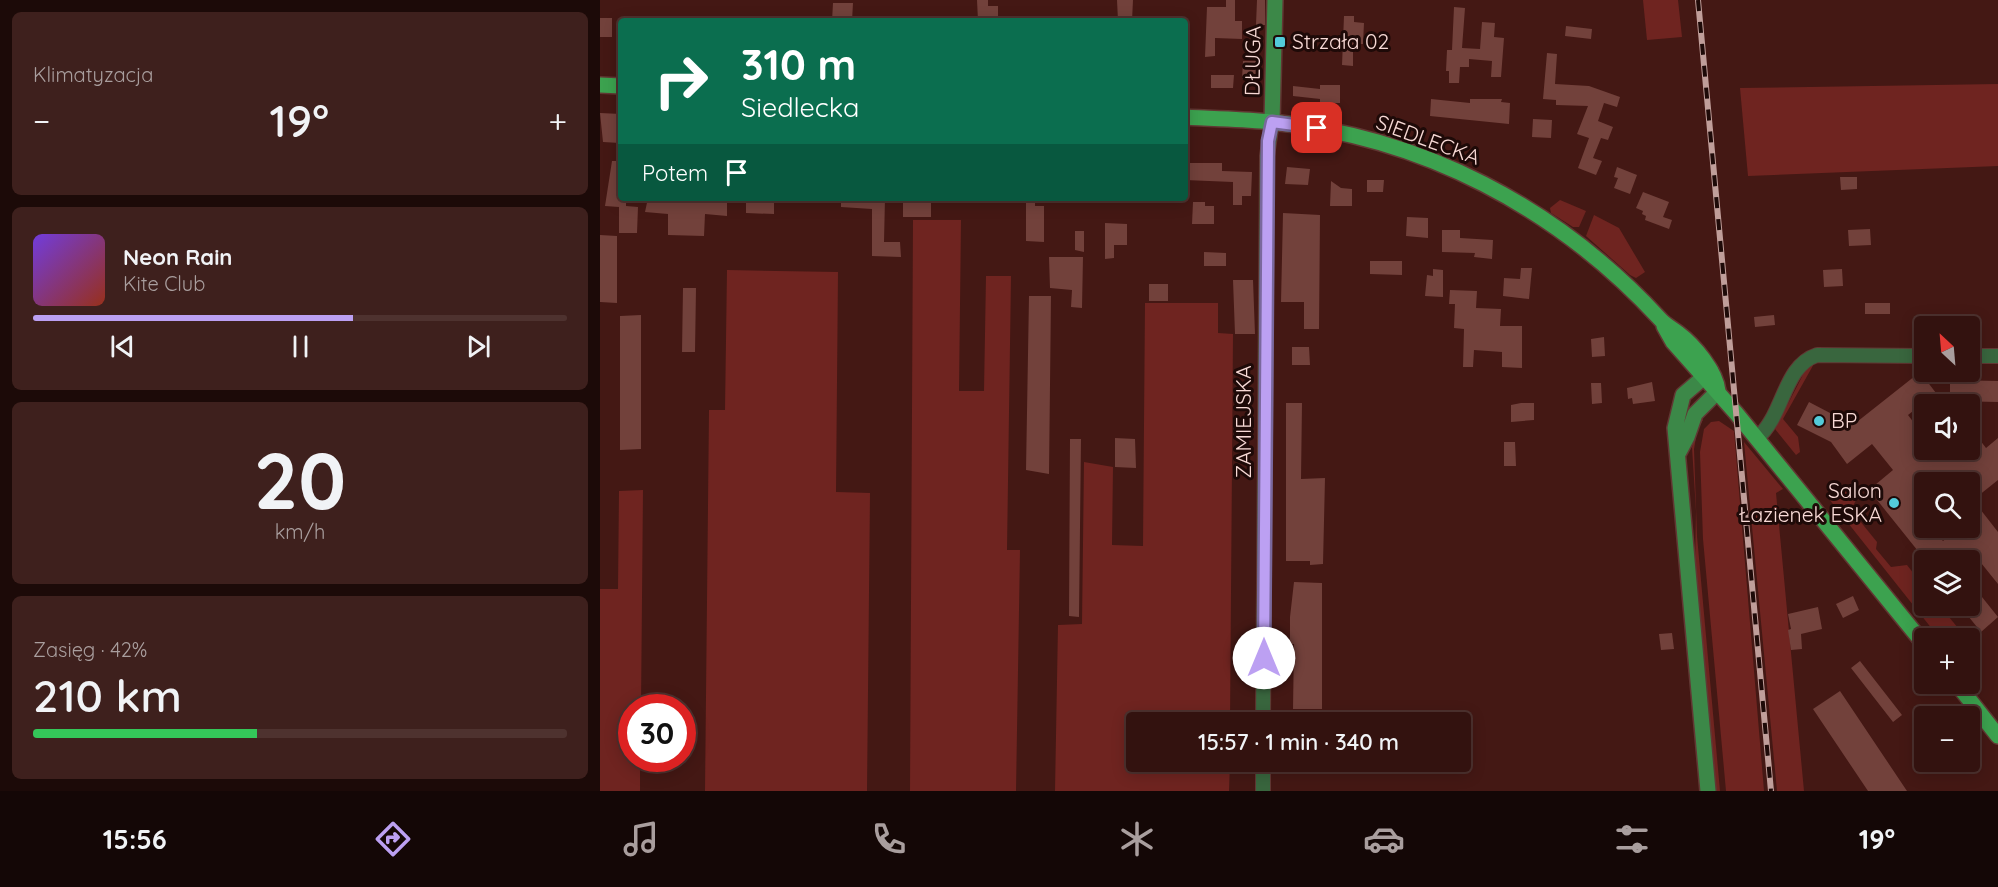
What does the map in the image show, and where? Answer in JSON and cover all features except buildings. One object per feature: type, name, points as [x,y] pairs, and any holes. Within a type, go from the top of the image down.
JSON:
[{"type":"main road","name":"DŁUGA","points":[[1272,122],[1275,0]]},
{"type":"main road","points":[[600,85],[618,86]]},
{"type":"main road","name":"SIEDLECKA","points":[[1188,117],[1272,122],[1361,138],[1449,167],[1522,204],[1599,259],[1662,322],[1673,342],[1707,374],[1718,392],[1914,632]]},
{"type":"main road","points":[[1707,374],[1688,389],[1678,406],[1675,428],[1679,452],[1708,791]]},
{"type":"main road","points":[[1679,452],[1688,437],[1695,414],[1718,392]]},
{"type":"main road","points":[[1965,694],[1998,736]]},
{"type":"street","name":"ZAMIEJSKA","points":[[1263,712],[1267,156],[1272,122]]},
{"type":"street","points":[[1757,438],[1771,424],[1797,368],[1807,358],[1817,355],[1914,356]]},
{"type":"street","points":[[1980,356],[1998,356]]},
{"type":"street","points":[[1263,772],[1263,791]]},
{"type":"shaded area","points":[[1643,0],[1678,0],[1682,37],[1647,40]]},
{"type":"shaded area","points":[[1998,84],[1998,166],[1748,176],[1740,88]]},
{"type":"shaded area","points":[[1560,200],[1586,211],[1579,227],[1573,227],[1551,213],[1550,208]]},
{"type":"shaded area","points":[[1594,215],[1619,228],[1645,272],[1636,278],[1630,275],[1586,236]]},
{"type":"shaded area","points":[[913,220],[961,220],[959,391],[984,391],[986,276],[1011,276],[1007,550],[1020,550],[1016,791],[910,791]]},
{"type":"shaded area","points":[[727,270],[838,272],[836,492],[870,493],[867,791],[705,791],[709,410],[725,410]]},
{"type":"shaded area","points":[[1145,303],[1218,303],[1218,333],[1233,334],[1230,712],[1126,712],[1126,772],[1230,772],[1229,791],[1055,791],[1058,625],[1082,624],[1084,462],[1113,467],[1112,545],[1143,546]]},
{"type":"shaded area","points":[[1815,362],[1783,419],[1798,437],[1800,452],[1796,455],[1775,429],[1809,363]]},
{"type":"shaded area","points":[[1701,418],[1703,420],[1697,431],[1694,449],[1697,536],[1720,791],[1715,791],[1695,566],[1696,511],[1692,447]]},
{"type":"shaded area","points":[[1719,421],[1734,431],[1764,791],[1726,791],[1703,539],[1700,452],[1704,429],[1711,422]]},
{"type":"shaded area","points":[[1744,442],[1783,489],[1776,493],[1804,791],[1777,791]]},
{"type":"shaded area","points":[[643,490],[641,694],[618,694],[618,772],[640,772],[640,791],[600,791],[600,589],[618,589],[619,491]]},
{"type":"shaded area","points":[[1840,490],[1848,492],[1856,500],[1851,510],[1877,542],[1876,549],[1891,567],[1907,565],[1914,574],[1914,606],[1829,499]]},
{"type":"shaded area","points":[[1922,616],[1948,616],[1958,628],[1931,628]]},
{"type":"railway","points":[[1698,0],[1771,791]]},
{"type":"place","name":"Strzała 02","points":[[1280,42]]},
{"type":"place","name":"BP","points":[[1819,421]]},
{"type":"place","name":"Salon Łazienek ESKA","points":[[1894,503]]},
{"type":"route","points":[[1264,658],[1268,141],[1272,122],[1317,128]]}]
